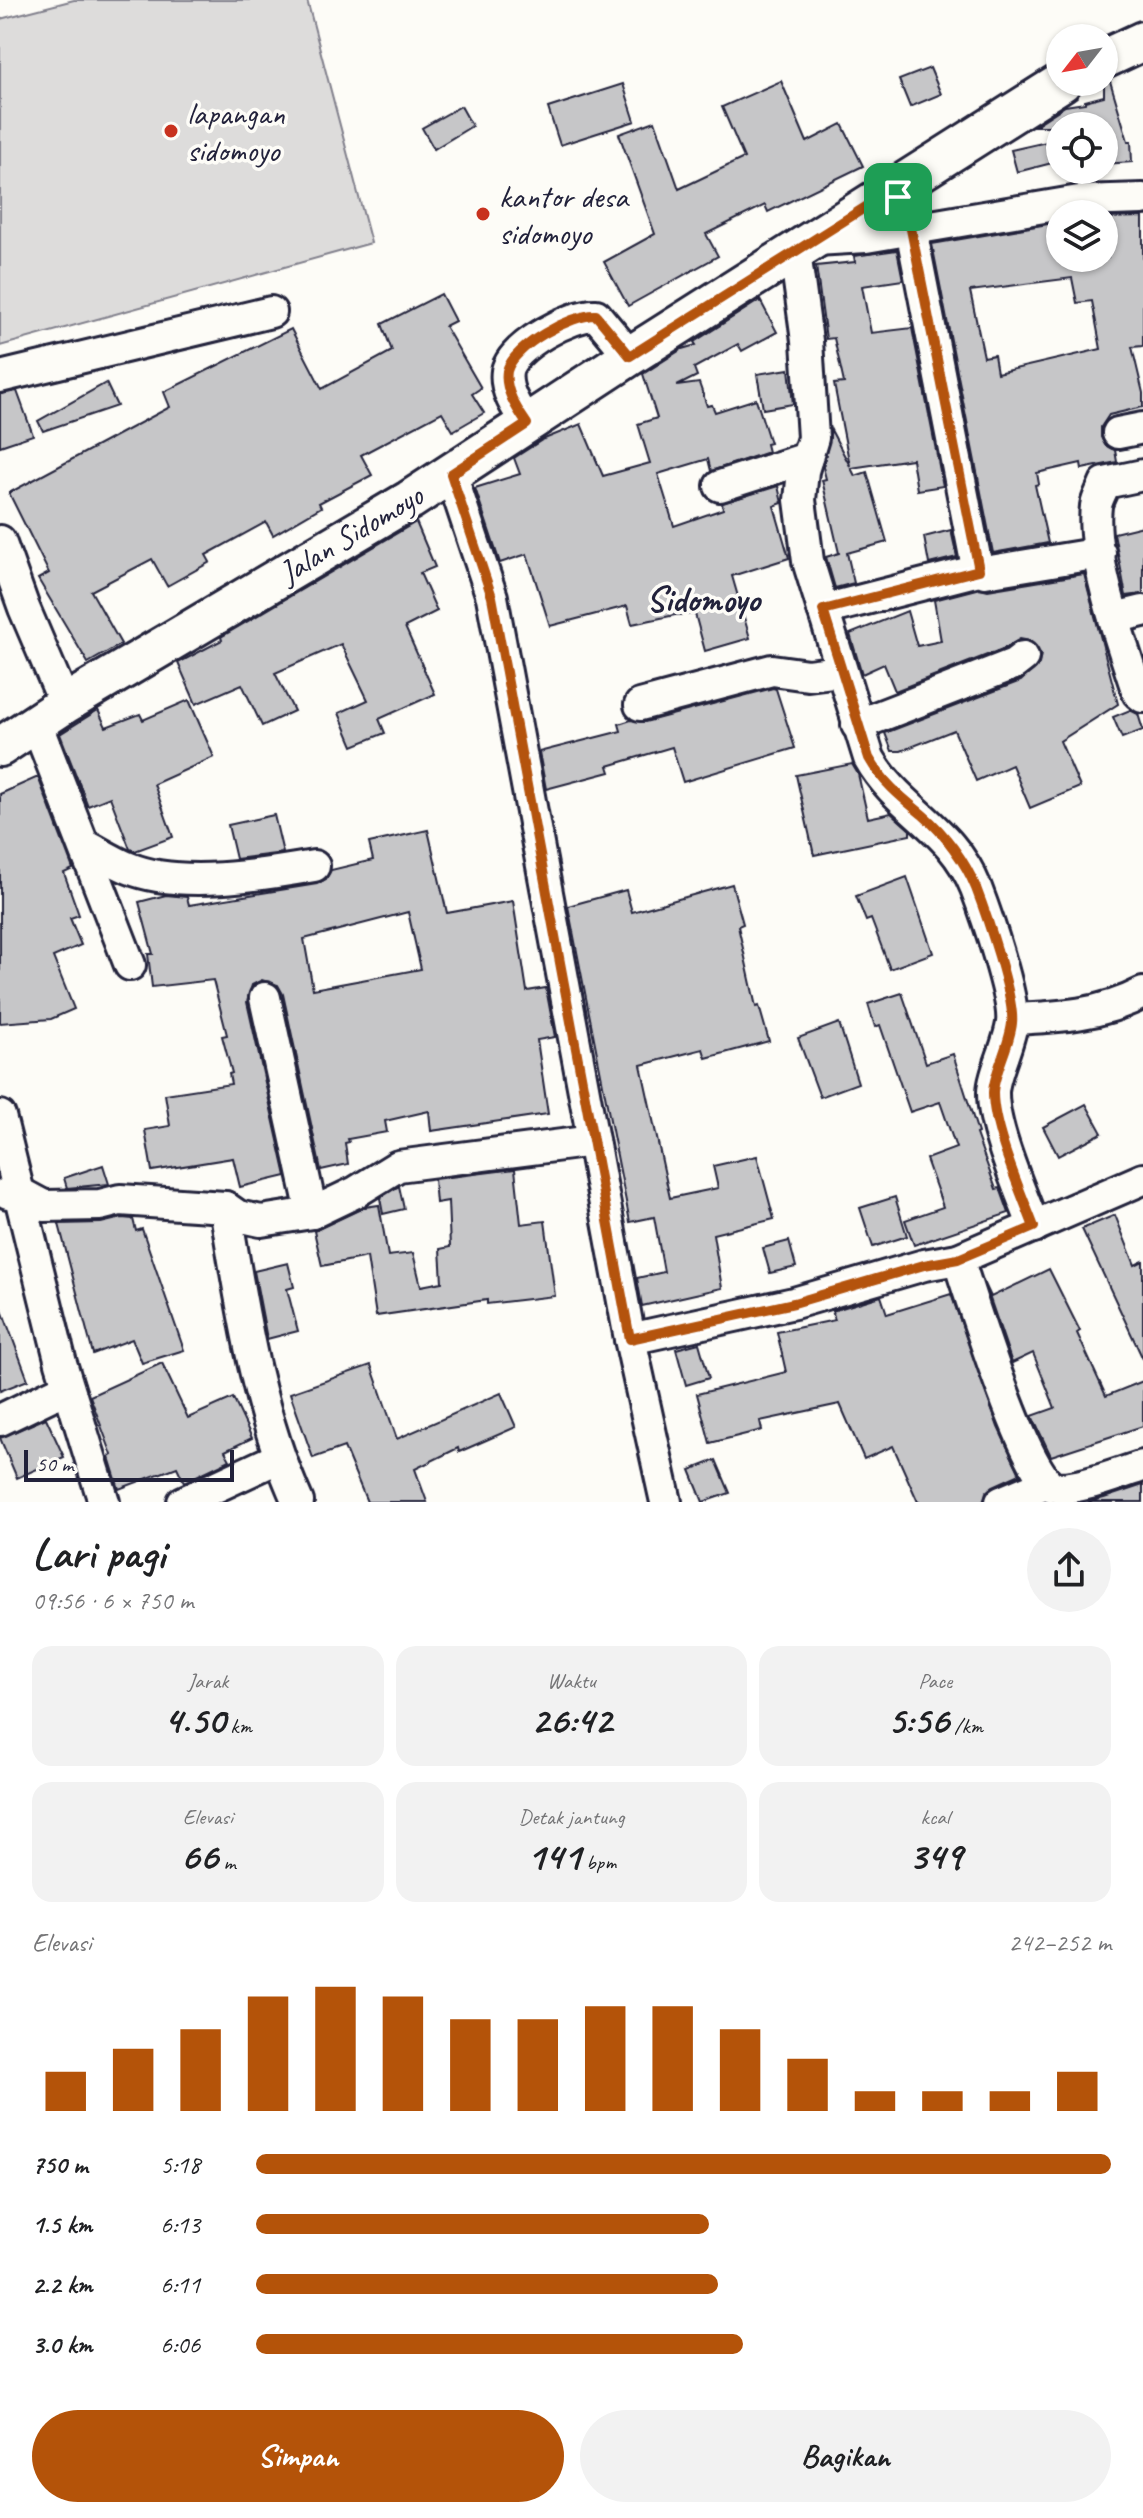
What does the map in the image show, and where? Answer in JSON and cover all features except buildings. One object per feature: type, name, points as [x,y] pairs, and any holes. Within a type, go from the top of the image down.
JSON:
[{"type":"main road","points":[[1118,53],[1143,41]]},
{"type":"main road","name":"Jalan Sidomoyo","points":[[0,747],[451,474],[630,356],[1046,92]]},
{"type":"street","points":[[899,186],[900,207],[911,229],[979,570]]},
{"type":"street","points":[[1034,1227],[1006,1151],[993,1092],[1007,1050],[1013,1019],[989,923],[975,884],[955,850],[925,817],[880,778],[869,758],[808,561],[800,500],[813,438],[807,341],[806,246],[1079,201],[1143,199]]},
{"type":"street","points":[[0,377],[271,312]]},
{"type":"street","points":[[527,424],[512,400],[506,374],[517,355],[556,326],[575,318],[596,315],[630,356]]},
{"type":"street","points":[[720,486],[807,458]]},
{"type":"street","points":[[451,474],[492,597],[565,976],[630,1339],[666,1502]]},
{"type":"street","points":[[1143,475],[1105,483],[1096,504],[1100,553],[1114,618],[1138,693],[1143,697]]},
{"type":"street","points":[[0,541],[24,608],[85,845],[130,965]]},
{"type":"street","points":[[823,610],[979,570],[1100,553]]},
{"type":"street","points":[[1114,618],[1143,611]]},
{"type":"street","points":[[857,725],[1014,664],[1023,657]]},
{"type":"street","points":[[640,705],[772,670],[808,675],[840,671]]},
{"type":"street","points":[[85,845],[132,870],[179,879],[275,873],[314,866]]},
{"type":"street","points":[[1013,1019],[1069,1016],[1116,1007],[1143,993]]},
{"type":"street","points":[[265,998],[312,1213]]},
{"type":"street","points":[[0,1116],[9,1193],[104,1502]]},
{"type":"street","points":[[9,1193],[44,1206],[100,1205],[120,1200],[225,1207],[238,1216],[261,1221],[312,1213],[356,1192],[398,1166],[593,1141]]},
{"type":"street","points":[[630,1339],[794,1303],[924,1265],[958,1259],[1143,1179]]},
{"type":"street","points":[[225,1207],[244,1323],[278,1458],[298,1502]]},
{"type":"street","points":[[958,1259],[1028,1454],[1046,1483],[1057,1488],[1073,1486],[1143,1466]]},
{"type":"street","points":[[0,1420],[68,1387]]},
{"type":"street","points":[[183,1502],[278,1458]]},
{"type":"street","points":[[1001,1502],[1046,1483]]},
{"type":"shaded area","name":"lapangan sidomoyo","points":[[74,0],[307,0],[371,243],[0,346],[0,19]]},
{"type":"place","name":"lapangan sidomoyo","points":[[171,131]]},
{"type":"place","name":"kantor desa sidomoyo","points":[[483,214]]},
{"type":"district","name":"Sidomoyo","points":[[703,599]]},
{"type":"route","points":[[899,186],[898,197],[911,229],[979,570],[823,610],[869,758],[880,778],[925,817],[955,850],[975,884],[989,923],[1013,1019],[1007,1050],[993,1092],[1006,1151],[1034,1227],[958,1259],[924,1265],[794,1303],[630,1339],[565,976],[492,597],[451,474],[527,424],[512,400],[506,374],[517,355],[556,326],[575,318],[596,315],[630,356],[899,186]]}]
